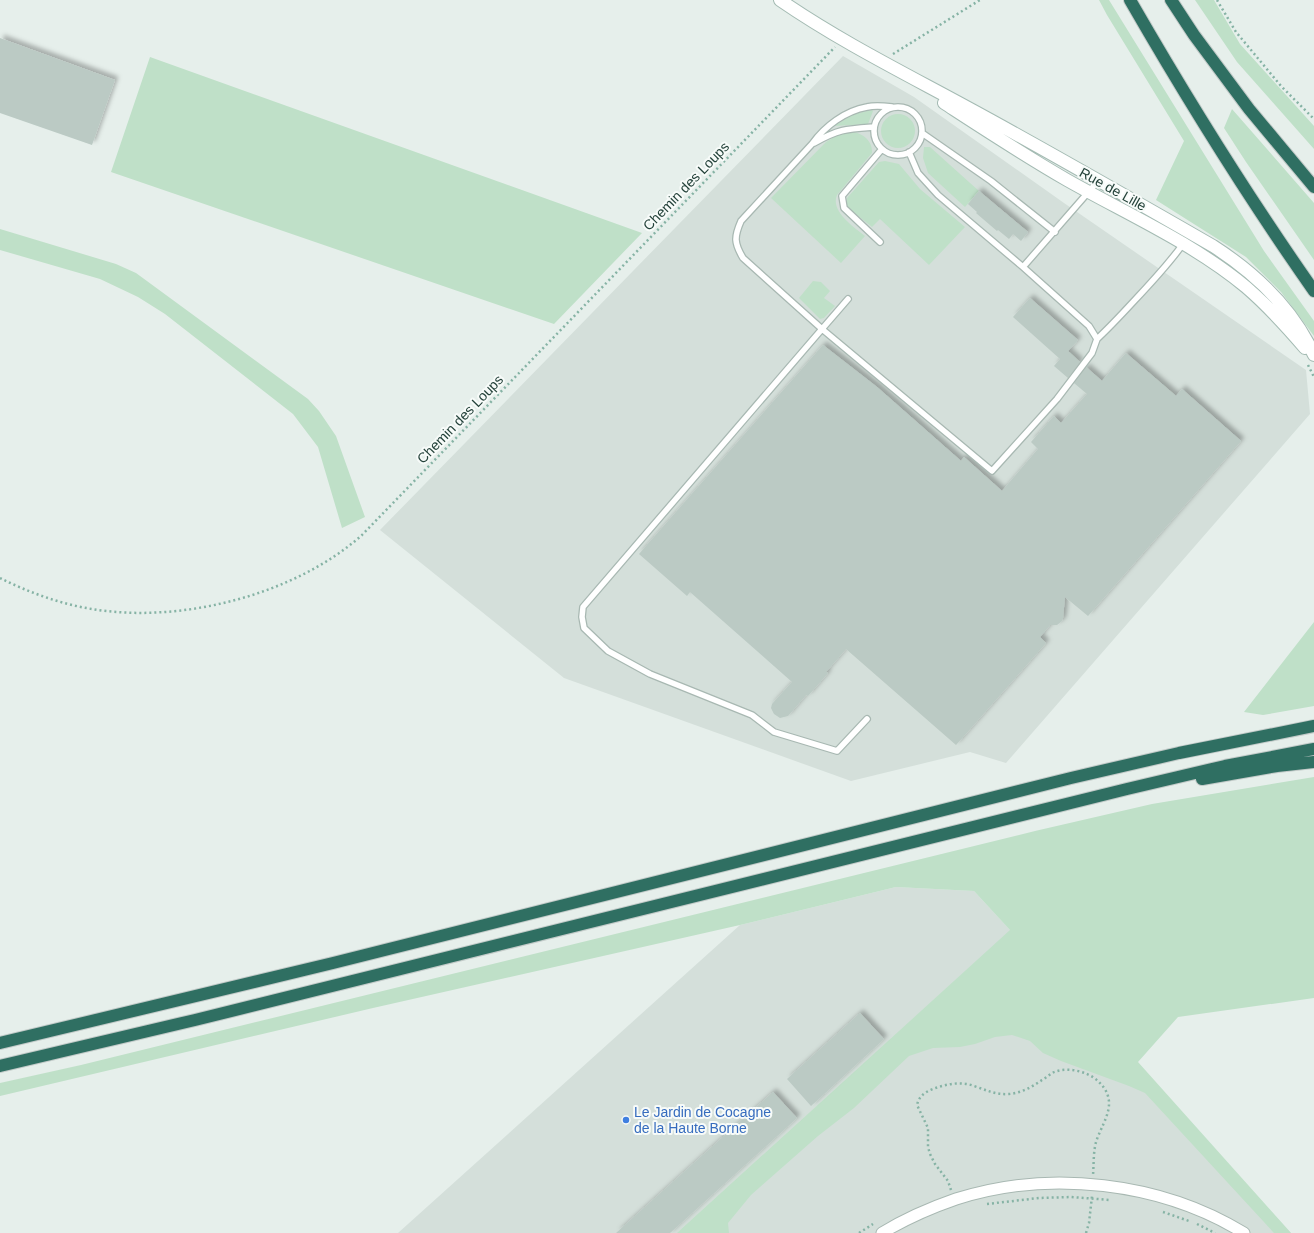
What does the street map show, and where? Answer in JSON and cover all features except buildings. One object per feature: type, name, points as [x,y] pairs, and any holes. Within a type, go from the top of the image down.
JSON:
[{"type":"highway","points":[[1130,0],[1169,68],[1226,159],[1314,291]]},
{"type":"highway","points":[[1171,0],[1194,35],[1249,109],[1314,187]]},
{"type":"highway","points":[[0,1042],[325,965],[1092,773],[1179,753],[1310,726]]},
{"type":"highway","points":[[0,1066],[195,1020],[1079,800],[1217,768],[1314,749]]},
{"type":"highway","points":[[1079,800],[1277,766],[1314,762]]},
{"type":"main road","name":"Rue de Lille","points":[[780,0],[840,38],[980,114],[1213,246],[1243,267],[1264,285],[1288,313],[1304,335],[1314,355]]},
{"type":"main road","name":"Rue de Lille","points":[[881,61],[1014,147],[1215,264],[1246,287],[1292,334],[1314,361]]},
{"type":"street","points":[[882,1233],[918,1214],[954,1200],[987,1191],[1021,1186],[1064,1184],[1122,1188],[1178,1202],[1209,1215],[1244,1233]]},
{"type":"lane","points":[[892,107],[884,110],[878,116],[873,132],[875,140],[887,153],[895,155],[904,155],[918,145],[922,133],[920,121],[916,114],[909,109],[901,106],[868,107],[848,113],[826,129],[741,221],[736,232],[735,243],[743,258],[822,329],[992,471],[1057,399],[1092,353],[1096,339],[1107,330],[1169,264],[1183,244]]},
{"type":"lane","points":[[812,144],[839,130],[874,127]]},
{"type":"lane","points":[[922,133],[991,181],[1055,232]]},
{"type":"lane","points":[[880,242],[844,208],[842,196],[882,149]]},
{"type":"lane","points":[[909,152],[918,173],[938,195],[1023,267],[1089,326],[1096,339]]},
{"type":"lane","points":[[1023,267],[1098,181]]},
{"type":"lane","points":[[848,299],[583,607],[582,617],[584,628],[608,651],[650,674],[752,716],[774,732],[837,751],[867,719]]},
{"type":"path","points":[[881,61],[980,0]]},
{"type":"path","points":[[1217,0],[1236,32],[1281,86],[1314,119]]},
{"type":"path","name":"Chemin des Loups","points":[[0,578],[48,598],[66,603],[91,609],[137,614],[200,608],[261,593],[288,582],[332,559],[349,547],[362,535],[826,57],[840,38]]},
{"type":"path","points":[[954,1200],[948,1181],[935,1164],[928,1147],[928,1128],[917,1105],[920,1096],[944,1084],[958,1083],[973,1085],[994,1094],[1009,1094],[1021,1092],[1052,1073],[1065,1070],[1077,1071],[1089,1075],[1098,1081],[1107,1093],[1109,1102],[1106,1122],[1097,1139],[1095,1150],[1092,1199],[1089,1223],[1086,1233]]},
{"type":"path","points":[[983,1205],[1040,1198],[1071,1197],[1113,1200]]},
{"type":"path","points":[[1157,1209],[1195,1223],[1215,1233]]},
{"type":"shaded area","points":[[843,56],[914,97],[1064,203],[1306,370],[1310,414],[1006,763],[970,752],[851,781],[564,678],[380,530]]},
{"type":"shaded area","points":[[896,887],[974,891],[1291,1233],[398,1233],[740,925]]},
{"type":"green space","points":[[1099,0],[1109,0],[1264,251],[1314,321],[1314,336],[1281,292],[1246,257],[1156,200],[1184,141]]},
{"type":"green space","points":[[1195,0],[1214,0],[1240,44],[1314,126],[1314,149],[1237,62]]},
{"type":"green space","points":[[150,57],[642,233],[554,324],[111,172]]},
{"type":"green space","points":[[1232,109],[1314,203],[1314,260],[1224,128]]},
{"type":"green space","points":[[873,111],[868,124],[834,126],[854,114]]},
{"type":"green space","points":[[898,114],[910,119],[915,131],[910,143],[898,148],[886,143],[881,131],[886,119]]},
{"type":"green space","points":[[854,132],[867,139],[871,145],[872,153],[837,195],[836,201],[837,207],[844,218],[865,236],[841,263],[771,198],[826,142],[839,134]]},
{"type":"green space","points":[[924,147],[930,147],[979,191],[965,207],[928,173],[923,158]]},
{"type":"green space","points":[[885,161],[899,164],[920,189],[965,227],[929,265],[880,219],[872,227],[847,207],[847,198],[879,162]]},
{"type":"green space","points":[[0,229],[116,264],[136,273],[308,399],[319,411],[336,436],[365,517],[342,528],[318,447],[293,414],[165,314],[138,297],[100,279],[0,250]]},
{"type":"green space","points":[[813,281],[821,282],[830,291],[824,298],[835,306],[824,318],[820,319],[799,298]]},
{"type":"green space","points":[[1314,622],[1314,706],[1263,715],[1244,712]]},
{"type":"green space","points":[[1314,777],[1314,998],[1178,1017],[1138,1062],[1291,1233],[1274,1233],[1145,1093],[1061,1061],[1043,1053],[1030,1041],[1012,1035],[995,1037],[975,1044],[960,1047],[933,1048],[909,1056],[854,1108],[818,1136],[751,1195],[728,1223],[729,1233],[677,1233],[1010,930],[974,891],[896,887],[740,925],[373,1008],[0,1096],[0,1083],[81,1065],[1035,831],[1152,804]]},
{"type":"place","name":"Le Jardin de Cocagne de la Haute Borne","points":[[626,1120]]}]
